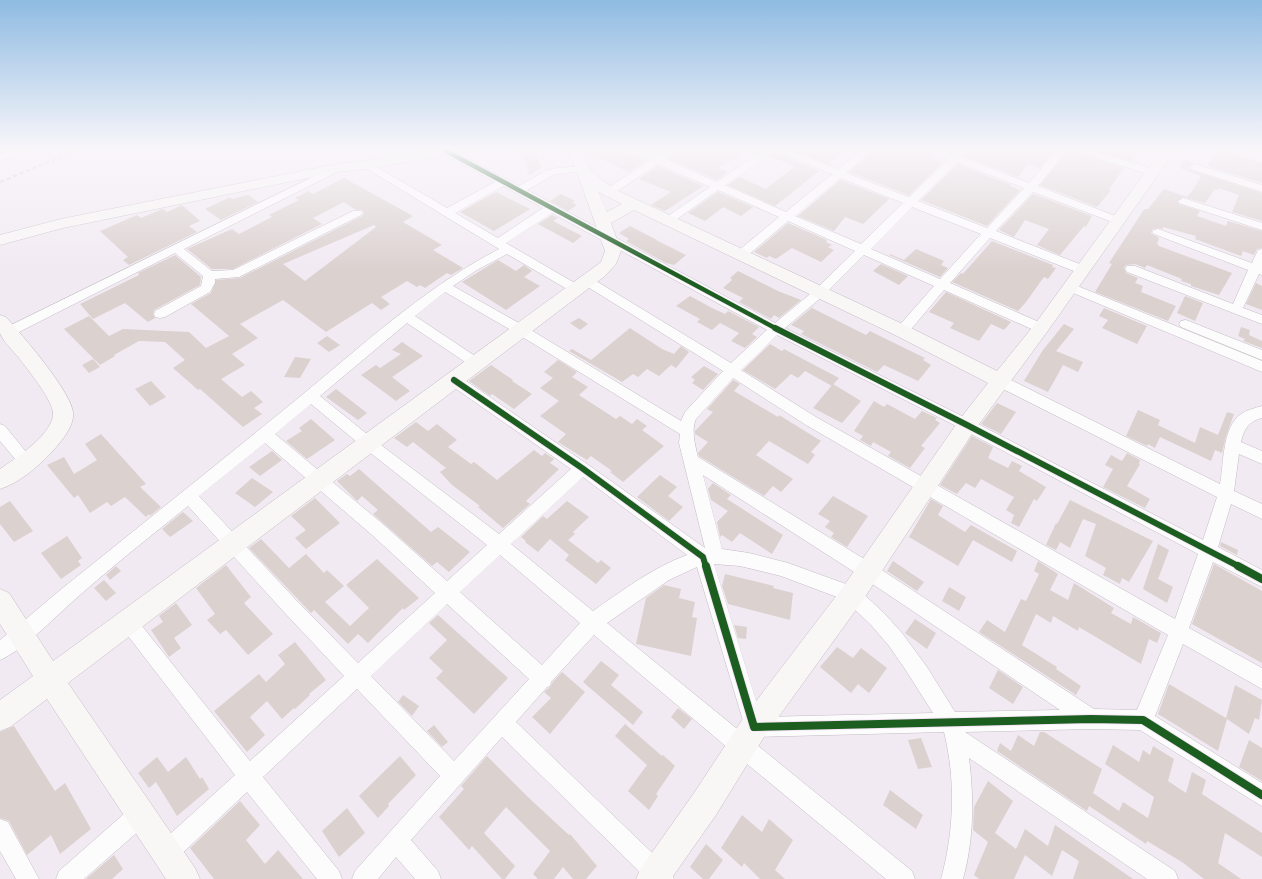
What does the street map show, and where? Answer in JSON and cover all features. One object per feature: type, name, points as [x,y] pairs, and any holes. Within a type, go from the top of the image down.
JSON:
[{"type":"main road","points":[[0,240],[61,224],[233,189]]},
{"type":"main road","points":[[0,717],[368,442],[582,285],[608,264],[613,251],[590,189]]},
{"type":"main road","points":[[605,189],[634,204],[742,254],[819,293],[902,331],[1000,381]]},
{"type":"main road","points":[[657,877],[748,737],[852,595],[967,425],[1041,328],[1141,189]]},
{"type":"main road","points":[[602,221],[634,204]]},
{"type":"main road","points":[[0,480],[26,462],[45,446],[55,434],[62,421],[64,413],[61,404],[44,379],[3,325]]},
{"type":"main road","points":[[0,601],[50,680],[184,879]]},
{"type":"street","points":[[3,325],[176,248],[295,189]]},
{"type":"street","points":[[407,189],[502,246],[582,285],[732,370],[811,421],[1262,679]]},
{"type":"street","points":[[446,213],[489,189]]},
{"type":"street","points":[[515,189],[776,329],[967,425],[1262,579]]},
{"type":"street","points":[[609,192],[613,189]]},
{"type":"street","points":[[669,220],[713,189]]},
{"type":"street","points":[[724,189],[1041,328]]},
{"type":"street","points":[[742,254],[820,189]]},
{"type":"street","points":[[878,189],[1083,270]]},
{"type":"street","points":[[748,737],[709,557],[686,431],[687,422],[690,416],[732,370],[776,329],[819,293],[923,189]]},
{"type":"street","points":[[902,331],[942,284],[1029,189]]},
{"type":"street","points":[[1036,189],[1119,221]]},
{"type":"street","points":[[1183,201],[1262,227]]},
{"type":"street","points":[[0,650],[21,635],[74,588],[265,434],[406,316],[444,286],[502,246],[551,208]]},
{"type":"street","points":[[160,314],[235,274],[357,213]]},
{"type":"street","points":[[1158,232],[1259,270]]},
{"type":"street","points":[[176,248],[209,275],[235,274]]},
{"type":"street","points":[[1236,310],[1259,270],[1262,253]]},
{"type":"street","points":[[1131,269],[1262,320]]},
{"type":"street","points":[[206,289],[210,282],[209,275]]},
{"type":"street","points":[[444,286],[521,330],[686,431]]},
{"type":"street","points":[[1070,287],[1262,367]]},
{"type":"street","points":[[1127,311],[1134,305],[1142,306],[1262,355]]},
{"type":"street","points":[[406,316],[476,363]]},
{"type":"street","points":[[454,380],[709,557]]},
{"type":"street","points":[[1000,381],[1262,512]]},
{"type":"street","points":[[311,396],[500,545],[593,622],[748,737],[904,879]]},
{"type":"street","points":[[1143,720],[1180,631],[1226,495],[1236,432],[1245,418],[1262,412]]},
{"type":"street","points":[[1245,418],[1262,420]]},
{"type":"street","points":[[0,430],[26,462]]},
{"type":"street","points":[[265,434],[378,530],[543,679]]},
{"type":"street","points":[[1233,445],[1262,458]]},
{"type":"street","points":[[691,460],[868,571],[1091,718]]},
{"type":"street","points":[[167,852],[448,594],[582,468]]},
{"type":"street","points":[[189,496],[232,544],[454,776]]},
{"type":"street","points":[[363,879],[396,840],[593,622],[629,596],[666,573],[687,563],[709,557],[743,559],[792,571],[852,595],[881,622],[909,656],[953,730],[962,784],[962,826],[956,868],[952,879]]},
{"type":"street","points":[[128,622],[331,879]]},
{"type":"street","points":[[748,737],[953,730],[1091,718],[1143,720],[1262,795]]},
{"type":"street","points":[[502,723],[657,877]]},
{"type":"street","points":[[953,730],[1168,879]]},
{"type":"street","points":[[67,879],[141,814]]},
{"type":"street","points":[[0,830],[28,879]]},
{"type":"street","points":[[396,840],[430,879]]},
{"type":"building","points":[[323,189],[364,189],[413,216],[403,222],[442,245],[433,250],[463,268],[451,275],[447,273],[425,288],[420,285],[417,287],[407,281],[381,297],[390,304],[381,310],[372,303],[326,332],[283,300],[240,324],[258,338],[232,354],[245,365],[221,379],[242,397],[251,391],[263,402],[254,408],[262,414],[243,427],[200,389],[198,390],[173,368],[185,360],[165,342],[139,341],[100,365],[64,329],[89,316],[109,336],[123,329],[189,332],[206,348],[229,336],[191,304],[211,293],[216,280],[240,278],[362,216],[364,213],[362,210],[356,210],[344,202],[313,218],[322,224],[233,269],[212,269],[187,249],[232,229],[239,234],[272,217],[269,215],[299,200],[295,198],[309,191],[313,194]],"holes":[[[374,225],[376,227],[305,281],[283,264]]]},
{"type":"building","points":[[664,189],[698,189],[665,211],[651,205],[671,192]]},
{"type":"building","points":[[737,189],[796,189],[775,206]]},
{"type":"building","points":[[829,189],[863,189],[889,199],[863,224],[845,217],[834,231],[798,216]]},
{"type":"building","points":[[893,189],[915,189],[909,195]]},
{"type":"building","points":[[932,189],[1020,190],[987,226],[921,200]]},
{"type":"building","points":[[1050,189],[1111,190],[1097,207]]},
{"type":"building","points":[[1164,189],[1187,197],[1193,190],[1215,189],[1205,203],[1183,197],[1177,201],[1179,204],[1200,211],[1197,216],[1226,226],[1228,221],[1262,231],[1262,248],[1257,249],[1254,255],[1243,251],[1241,256],[1195,239],[1196,236],[1163,227],[1163,229],[1153,229],[1151,233],[1159,238],[1157,244],[1159,246],[1232,273],[1219,295],[1191,286],[1191,284],[1181,281],[1182,279],[1147,265],[1145,268],[1135,264],[1126,265],[1124,268],[1126,273],[1138,278],[1135,283],[1143,286],[1141,292],[1176,306],[1168,321],[1095,292],[1112,264],[1109,263],[1143,211],[1148,209]]},
{"type":"building","points":[[1222,189],[1250,189],[1262,193],[1262,221],[1232,212],[1239,195]]},
{"type":"building","points":[[496,192],[530,209],[494,231],[460,212]]},
{"type":"building","points":[[718,192],[753,207],[741,216],[723,207],[705,221],[688,213]]},
{"type":"building","points":[[561,194],[575,201],[572,203],[577,205],[568,211],[550,201]]},
{"type":"building","points":[[1033,194],[1092,216],[1086,227],[1084,226],[1060,255],[1034,244],[1037,245],[1049,229],[1025,220],[1014,237],[999,230]]},
{"type":"building","points":[[248,195],[258,202],[221,220],[205,209],[230,197],[232,199]]},
{"type":"building","points":[[182,205],[200,221],[189,226],[197,232],[129,265],[123,260],[128,257],[100,231],[137,215],[141,218],[163,209],[167,212]]},
{"type":"building","points":[[552,215],[558,218],[553,221],[582,236],[573,243],[538,224]]},
{"type":"building","points":[[788,223],[827,240],[826,242],[832,245],[828,247],[834,250],[821,262],[792,248],[776,259],[769,256],[767,258],[754,252]]},
{"type":"building","points":[[630,226],[686,255],[674,265],[666,263],[626,241],[629,239],[619,233]]},
{"type":"building","points":[[992,241],[1053,265],[1052,267],[1056,268],[1048,279],[1044,277],[1018,311],[952,282],[961,273],[963,274]]},
{"type":"building","points":[[916,249],[944,261],[941,265],[948,268],[940,277],[889,255],[890,254],[904,260]]},
{"type":"building","points":[[175,255],[201,277],[200,285],[154,310],[153,314],[155,318],[148,322],[125,303],[93,319],[80,304],[139,275],[138,273]]},
{"type":"building","points":[[498,260],[516,271],[524,265],[532,271],[524,277],[540,286],[506,310],[462,282]]},
{"type":"building","points":[[881,264],[908,276],[899,285],[873,271]]},
{"type":"building","points":[[738,271],[778,291],[801,300],[779,318],[774,315],[771,319],[739,302],[743,298],[723,288],[732,280],[730,278]]},
{"type":"building","points":[[1256,283],[1262,286],[1262,310],[1246,304]]},
{"type":"building","points":[[946,292],[1011,322],[1004,330],[991,324],[979,341],[950,328],[954,323],[929,312]]},
{"type":"building","points":[[690,296],[725,314],[728,311],[759,327],[752,334],[757,337],[745,348],[731,341],[739,333],[720,323],[712,330],[697,322],[700,319],[676,306]]},
{"type":"building","points":[[1185,296],[1203,303],[1195,321],[1177,313]]},
{"type":"building","points":[[815,305],[812,308],[866,335],[870,331],[925,358],[923,360],[931,365],[918,381],[884,365],[877,372],[801,334],[804,331],[791,325]]},
{"type":"building","points":[[1104,308],[1147,326],[1137,344],[1102,328],[1108,320],[1099,316]]},
{"type":"building","points":[[579,318],[588,324],[580,330],[570,323]]},
{"type":"building","points":[[1064,324],[1074,329],[1056,351],[1083,362],[1078,372],[1063,365],[1048,392],[1024,381],[1043,350]]},
{"type":"building","points":[[1241,327],[1250,330],[1249,335],[1262,341],[1262,348],[1243,341],[1245,339],[1238,336]]},
{"type":"building","points":[[630,328],[662,349],[674,354],[681,346],[689,352],[676,368],[671,365],[659,376],[647,369],[638,377],[633,374],[622,382],[569,351],[572,349],[591,360]]},
{"type":"building","points":[[327,336],[340,345],[329,352],[317,343]]},
{"type":"building","points":[[402,342],[423,356],[392,377],[410,391],[396,401],[361,375],[376,365],[380,368],[401,354],[392,350]]},
{"type":"building","points":[[770,344],[782,351],[784,349],[839,378],[832,386],[805,371],[798,378],[791,374],[775,389],[743,370]]},
{"type":"building","points":[[295,357],[311,359],[300,378],[284,377]]},
{"type":"building","points":[[93,359],[100,367],[89,373],[82,365]]},
{"type":"building","points":[[558,360],[577,372],[572,377],[588,387],[579,395],[616,419],[620,416],[632,424],[637,419],[647,426],[642,430],[664,446],[623,482],[610,472],[612,471],[591,456],[587,460],[558,442],[566,434],[540,416],[559,401],[540,388],[553,378],[544,372]]},
{"type":"building","points":[[491,365],[532,394],[514,409],[492,394],[490,396],[469,381]]},
{"type":"building","points":[[704,366],[718,374],[703,390],[692,383],[695,380],[691,377]]},
{"type":"building","points":[[733,380],[740,384],[734,391],[778,417],[779,415],[821,441],[811,452],[815,455],[808,464],[769,441],[756,455],[793,479],[781,492],[773,486],[764,496],[699,456],[698,453],[708,442],[695,434],[695,431],[713,412],[707,409]]},
{"type":"building","points":[[151,381],[166,397],[150,406],[135,389]]},
{"type":"building","points":[[833,384],[861,401],[842,423],[813,408]]},
{"type":"building","points":[[336,389],[367,413],[358,420],[326,397]]},
{"type":"building","points":[[874,401],[884,407],[887,404],[915,419],[922,411],[937,418],[935,420],[940,423],[921,446],[925,448],[910,468],[888,456],[891,452],[873,442],[871,446],[860,440],[863,436],[854,431]]},
{"type":"building","points":[[997,403],[1016,412],[1001,434],[981,424]]},
{"type":"building","points":[[1138,410],[1160,420],[1158,425],[1195,443],[1200,427],[1218,435],[1227,412],[1234,414],[1222,453],[1215,450],[1211,461],[1160,437],[1155,448],[1148,444],[1147,446],[1126,436]]},
{"type":"building","points":[[311,419],[335,440],[307,459],[286,441],[302,431],[299,428]]},
{"type":"building","points":[[416,422],[428,431],[437,424],[457,440],[448,447],[471,464],[474,462],[497,480],[534,450],[542,456],[545,453],[554,459],[550,463],[559,469],[526,501],[530,504],[503,528],[478,507],[480,506],[452,485],[440,472],[446,468],[413,442],[407,447],[394,438]]},
{"type":"building","points":[[101,434],[146,484],[140,487],[161,507],[150,516],[149,514],[146,517],[125,497],[111,506],[107,502],[90,513],[78,495],[74,498],[47,465],[64,457],[74,474],[97,460],[85,444]]},
{"type":"building","points":[[972,436],[993,447],[988,458],[1008,468],[1012,461],[1022,466],[1019,471],[1046,487],[1037,501],[1034,499],[1019,527],[1011,523],[1014,515],[1006,510],[1014,497],[981,479],[975,488],[966,483],[957,494],[940,485]]},
{"type":"building","points":[[272,451],[282,460],[260,476],[249,467]]},
{"type":"building","points":[[1127,453],[1140,460],[1140,464],[1127,486],[1150,499],[1145,508],[1103,487],[1113,469],[1105,465],[1111,455],[1122,461]]},
{"type":"building","points":[[359,469],[431,532],[438,527],[470,552],[449,572],[437,562],[432,566],[373,514],[378,510],[362,496],[357,501],[337,481],[347,474],[350,476]]},
{"type":"building","points":[[660,475],[677,487],[668,496],[683,507],[669,521],[637,497]]},
{"type":"building","points":[[252,478],[273,492],[255,507],[235,493]]},
{"type":"building","points":[[713,483],[731,495],[727,499],[783,535],[772,554],[740,533],[732,542],[722,535],[720,537],[717,522],[728,511],[711,500],[708,489]]},
{"type":"building","points":[[833,496],[868,516],[847,547],[831,537],[834,533],[825,527],[830,521],[818,514]]},
{"type":"building","points":[[315,498],[340,523],[306,549],[295,538],[306,530],[291,516]]},
{"type":"building","points":[[931,499],[943,506],[938,515],[965,532],[971,525],[1017,551],[1012,562],[973,540],[958,566],[909,537]]},
{"type":"building","points":[[1070,500],[1153,541],[1129,582],[1122,578],[1120,584],[1103,575],[1106,568],[1085,556],[1096,524],[1083,519],[1070,548],[1060,542],[1056,550],[1046,545],[1056,523],[1057,524]]},
{"type":"building","points":[[10,501],[33,531],[14,542],[0,524],[0,507]]},
{"type":"building","points":[[567,501],[589,517],[573,532],[575,534],[568,540],[598,563],[601,560],[611,568],[596,584],[565,560],[569,555],[550,539],[538,552],[521,537],[543,516],[547,519]]},
{"type":"building","points":[[183,512],[193,521],[170,537],[162,529]]},
{"type":"building","points":[[67,536],[82,558],[78,561],[81,565],[61,579],[41,553]]},
{"type":"building","points":[[261,539],[289,568],[306,554],[324,573],[327,570],[344,586],[325,602],[350,626],[369,608],[346,585],[377,559],[419,598],[404,610],[403,608],[368,643],[358,634],[348,644],[314,610],[311,613],[249,548]]},
{"type":"building","points":[[1221,542],[1238,550],[1237,555],[1220,546]]},
{"type":"building","points":[[1158,544],[1169,550],[1158,579],[1173,587],[1167,603],[1143,589]]},
{"type":"building","points":[[893,561],[924,582],[917,591],[887,571]]},
{"type":"building","points":[[1038,561],[1058,574],[1050,590],[1068,600],[1074,583],[1114,608],[1111,613],[1131,624],[1133,617],[1161,633],[1157,643],[1149,639],[1141,664],[1079,627],[1078,631],[1053,616],[1051,623],[1036,614],[1022,645],[1057,667],[1056,669],[1081,686],[1076,695],[979,632],[987,620],[1005,632],[1021,599],[1026,601],[1039,574],[1034,571]]},
{"type":"building","points":[[1214,564],[1262,591],[1262,663],[1192,624]]},
{"type":"building","points":[[226,565],[251,597],[244,603],[273,634],[248,655],[226,630],[220,634],[207,620],[215,614],[196,588]]},
{"type":"building","points":[[116,566],[121,571],[110,580],[106,575]]},
{"type":"building","points":[[725,574],[774,586],[773,588],[793,593],[790,620],[728,604],[722,586]]},
{"type":"building","points":[[104,580],[116,593],[106,601],[94,588]]},
{"type":"building","points":[[664,585],[681,589],[679,598],[695,602],[692,617],[697,618],[691,656],[636,644],[646,598]]},
{"type":"building","points":[[949,587],[966,597],[959,611],[942,601]]},
{"type":"building","points":[[176,603],[192,625],[174,638],[181,648],[169,657],[151,630],[163,622],[159,616]]},
{"type":"building","points":[[438,615],[508,678],[474,714],[436,678],[443,671],[429,658],[447,640],[429,623]]},
{"type":"building","points":[[915,619],[936,633],[927,649],[905,633]]},
{"type":"building","points":[[734,625],[747,627],[746,639],[738,638]]},
{"type":"building","points":[[295,642],[326,680],[282,719],[267,701],[250,717],[265,735],[247,752],[214,711],[259,674],[266,682],[285,664],[278,655]]},
{"type":"building","points":[[837,647],[853,658],[861,648],[887,668],[869,693],[858,684],[851,693],[820,667]]},
{"type":"building","points":[[601,661],[619,675],[611,685],[643,712],[633,725],[583,682]]},
{"type":"building","points":[[998,670],[1023,687],[1013,704],[989,688]]},
{"type":"building","points":[[562,672],[585,692],[550,734],[532,717],[551,698],[544,692]]},
{"type":"building","points":[[1169,684],[1226,718],[1235,685],[1262,700],[1259,720],[1255,718],[1249,734],[1227,719],[1218,751],[1158,714]]},
{"type":"building","points":[[403,695],[419,706],[412,716],[398,702]]},
{"type":"building","points":[[678,708],[692,719],[684,729],[671,717]]},
{"type":"building","points":[[625,724],[675,766],[656,794],[658,796],[649,810],[628,791],[647,765],[615,736]]},
{"type":"building","points":[[434,725],[448,742],[442,747],[427,731]]},
{"type":"building","points":[[14,726],[55,791],[65,783],[91,829],[60,854],[51,835],[27,855],[9,821],[0,818],[0,732]]},
{"type":"building","points":[[1040,732],[1044,732],[1102,769],[1093,793],[1119,811],[1123,802],[1148,818],[1154,797],[1105,764],[1113,745],[1139,762],[1143,750],[1150,755],[1153,746],[1174,759],[1168,781],[1186,793],[1192,772],[1206,780],[1202,794],[1262,833],[1262,857],[1225,833],[1218,863],[1241,879],[1204,879],[1182,862],[1147,841],[1146,844],[1089,806],[1087,811],[997,751],[1000,743],[1011,751],[1018,735],[1034,746]]},
{"type":"building","points":[[921,738],[932,767],[918,769],[908,740]]},
{"type":"building","points":[[1249,740],[1262,748],[1262,781],[1239,767]]},
{"type":"building","points":[[400,756],[416,775],[388,804],[389,806],[378,818],[359,796]]},
{"type":"building","points":[[487,756],[529,798],[569,835],[570,834],[597,866],[586,879],[573,879],[563,867],[554,879],[538,879],[533,874],[550,851],[506,807],[484,833],[515,866],[505,879],[502,879],[472,846],[469,850],[439,817],[464,789],[461,786]]},
{"type":"building","points":[[157,757],[168,772],[186,757],[200,779],[202,777],[209,789],[177,816],[156,782],[149,788],[138,773]]},
{"type":"building","points":[[988,781],[1013,801],[995,833],[1016,849],[1025,829],[1048,846],[1055,825],[1133,879],[1073,879],[1079,861],[1062,850],[1052,876],[1025,855],[1014,879],[979,879],[974,875],[988,842],[973,830],[974,807]]},
{"type":"building","points":[[890,790],[923,815],[916,829],[883,805]]},
{"type":"building","points":[[240,801],[260,825],[246,840],[265,864],[278,850],[303,879],[214,879],[190,848]]},
{"type":"building","points":[[347,808],[365,833],[339,857],[322,831]]},
{"type":"building","points":[[742,815],[762,832],[769,819],[793,840],[775,870],[785,879],[760,879],[744,863],[742,867],[721,848]]},
{"type":"building","points":[[706,844],[723,860],[709,879],[703,879],[690,867]]},
{"type":"building","points":[[114,855],[123,869],[112,879],[86,879]]},
{"type":"cycle path","points":[[516,189],[776,329],[967,425],[1262,579]]},
{"type":"cycle path","points":[[454,380],[582,468],[703,557],[754,727],[1091,719],[1143,720],[1262,795]]}]
